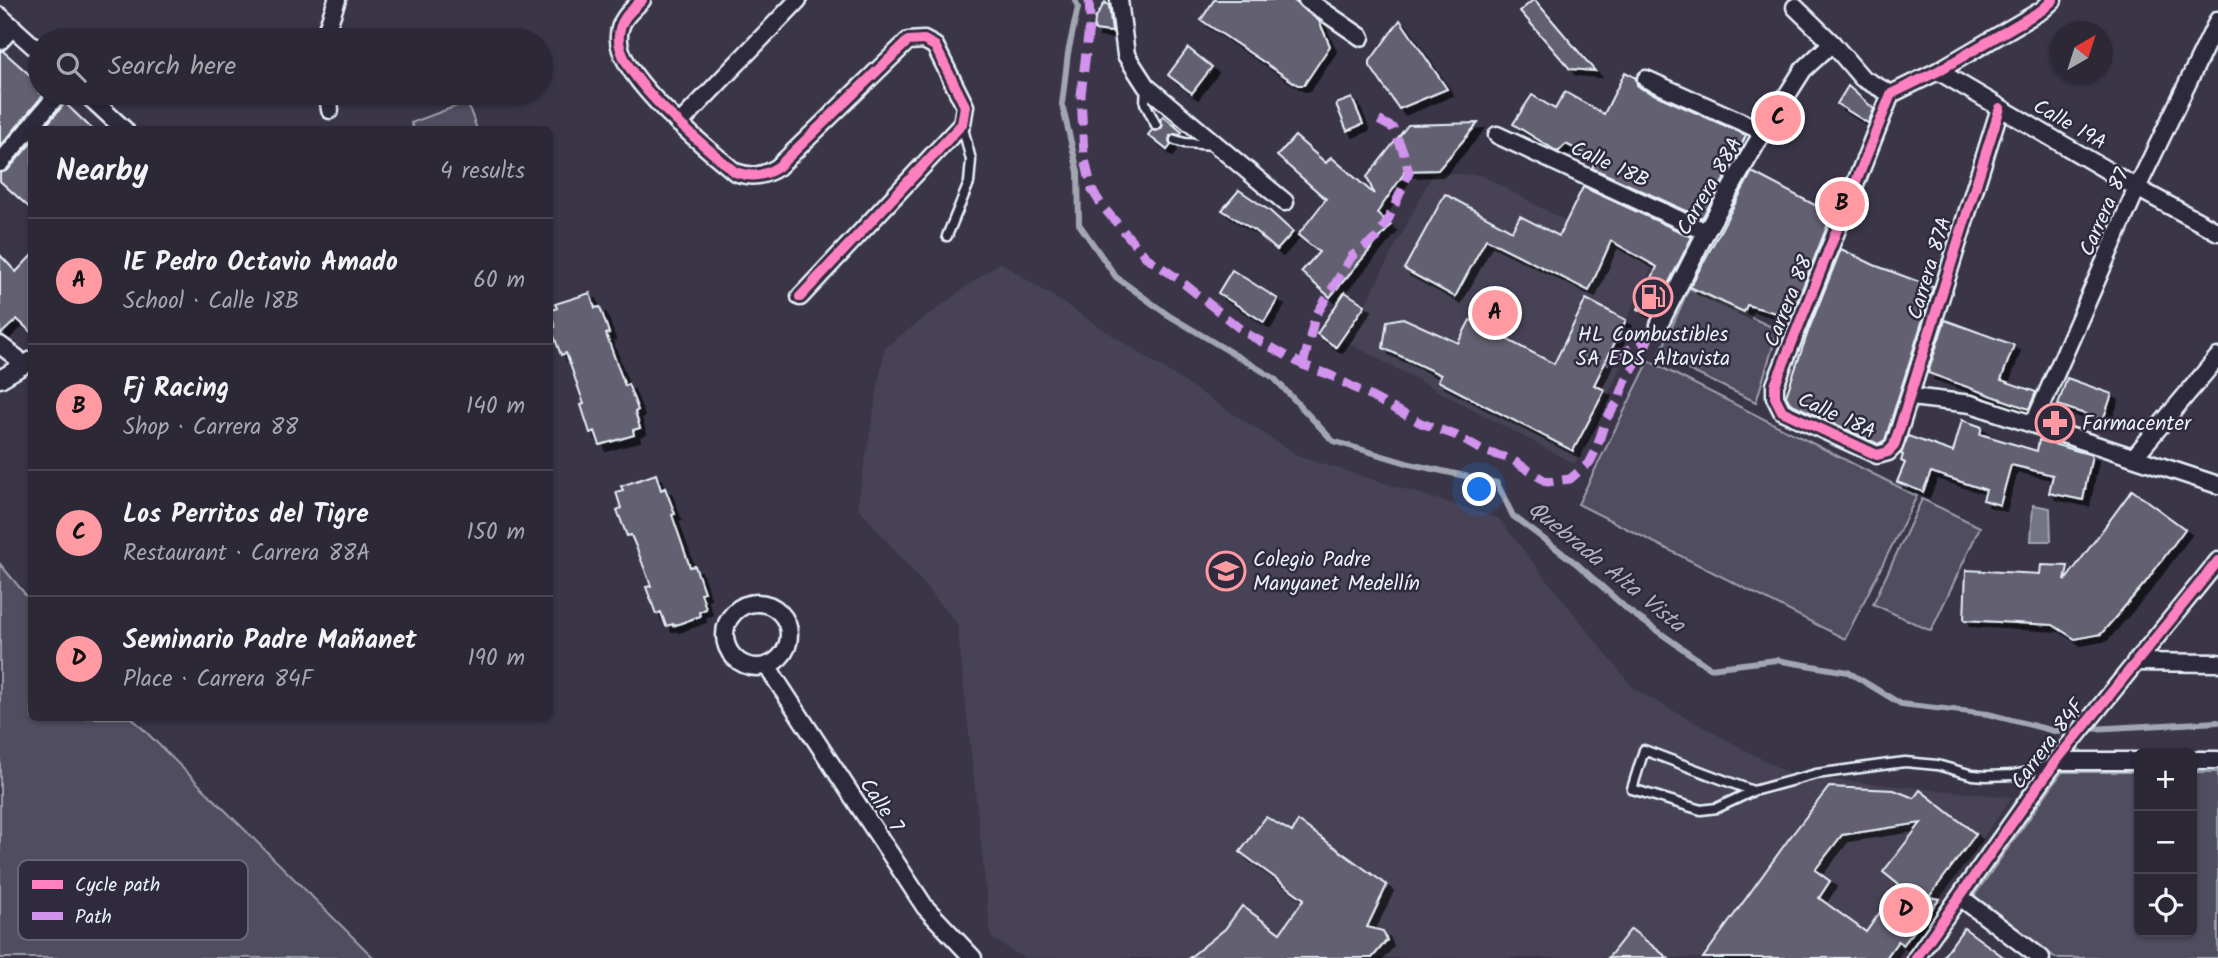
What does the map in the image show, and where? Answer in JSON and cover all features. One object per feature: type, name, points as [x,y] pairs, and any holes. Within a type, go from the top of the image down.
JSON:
[{"type":"street","points":[[327,28],[337,0]]},
{"type":"street","points":[[642,0],[621,23],[618,46],[622,57],[662,109],[735,172],[753,176],[763,175],[778,167],[902,46],[916,39],[935,46],[965,106],[962,124],[800,297]]},
{"type":"street","points":[[679,124],[798,0]]},
{"type":"street","points":[[1119,0],[1126,55],[1146,86],[1285,202]]},
{"type":"street","points":[[1307,0],[1362,37]]},
{"type":"street","points":[[1795,7],[1832,43],[1862,78],[1891,94],[1938,71],[2042,10],[2053,0]]},
{"type":"street","points":[[0,16],[28,41]]},
{"type":"street","name":"Carrera 87","points":[[2034,423],[2137,188],[2218,20]]},
{"type":"street","points":[[0,41],[13,27]]},
{"type":"street","name":"Carrera 88A","points":[[1656,321],[1675,283],[1803,70],[1832,43]]},
{"type":"street","name":"Calle 19A","points":[[1938,71],[2137,188],[2218,232]]},
{"type":"street","points":[[1646,79],[1764,132]]},
{"type":"street","name":"Carrera 88","points":[[1775,385],[1891,94]]},
{"type":"street","points":[[31,126],[49,105]]},
{"type":"street","points":[[98,105],[121,126]]},
{"type":"street","points":[[329,105],[330,110]]},
{"type":"street","name":"Carrera 87A","points":[[1896,440],[2000,108]]},
{"type":"street","points":[[0,163],[28,130]]},
{"type":"street","name":"Calle 18B","points":[[1497,135],[1706,232]]},
{"type":"street","points":[[0,345],[27,363]]},
{"type":"street","points":[[2134,457],[2218,357]]},
{"type":"street","points":[[0,379],[27,363]]},
{"type":"street","name":"Calle 18A","points":[[1775,385],[1775,397],[1782,411],[1877,455],[1888,452],[1896,440]]},
{"type":"street","points":[[1911,397],[1971,404],[2218,485]]},
{"type":"street","name":"Carrera 84F","points":[[1916,958],[2056,761],[2218,561]]},
{"type":"street","points":[[752,603],[773,607],[787,622],[789,633],[784,653],[767,666],[744,665],[732,655],[727,645],[727,623],[733,613],[752,603]]},
{"type":"street","points":[[2135,662],[2218,663]]},
{"type":"street","name":"Calle 7","points":[[767,666],[925,907],[973,958]]},
{"type":"street","points":[[2197,760],[2218,760]]},
{"type":"street","points":[[2056,761],[2134,761]]},
{"type":"street","points":[[1960,897],[2041,958]]},
{"type":"lane","points":[[1146,86],[1145,103],[1156,125]]},
{"type":"lane","points":[[947,236],[968,183],[971,160],[962,124]]},
{"type":"lane","points":[[1175,140],[1185,144],[1216,145]]},
{"type":"lane","points":[[1754,791],[1644,750],[1632,789],[1701,810],[1717,808],[1754,791],[1816,774],[1905,762],[1937,765],[1973,775],[2013,775],[2033,771],[2056,761]]},
{"type":"shaded area","points":[[459,105],[468,105],[476,126],[412,126],[411,123]]},
{"type":"shaded area","points":[[1433,173],[1481,175],[1652,268],[1606,360],[1621,367],[1575,464],[1343,340],[1365,305]]},
{"type":"shaded area","name":"Colegio Padre Manyanet Medellín","points":[[1000,262],[1300,457],[1498,518],[1634,689],[1793,776],[2012,797],[1897,958],[1024,958],[991,938],[957,623],[857,506],[885,347]]},
{"type":"shaded area","points":[[1689,288],[1778,330],[1756,402],[1659,356]]},
{"type":"shaded area","points":[[1649,361],[1917,496],[1845,639],[1578,504]]},
{"type":"shaded area","points":[[1922,499],[1980,527],[1931,631],[1873,604]]},
{"type":"shaded area","points":[[0,564],[28,597],[28,721],[135,721],[374,958],[0,958]]},
{"type":"shaded area","points":[[2062,772],[2134,772],[2134,937],[2197,937],[2197,772],[2218,772],[2218,958],[2056,958],[1974,896]]},
{"type":"water","points":[[2033,505],[2050,508],[2051,541],[2031,541]]},
{"type":"building","points":[[1214,0],[1293,0],[1319,21],[1330,46],[1304,85],[1298,85],[1201,20]]},
{"type":"building","points":[[1533,0],[1595,71],[1570,69],[1520,11]]},
{"type":"building","points":[[1105,2],[1109,6],[1112,32],[1094,30],[1095,19]]},
{"type":"building","points":[[1400,20],[1447,89],[1399,109],[1370,66],[1370,61]]},
{"type":"building","points":[[1188,48],[1212,67],[1192,93],[1168,75]]},
{"type":"building","points":[[0,51],[3,51],[28,73],[28,105],[35,105],[0,147]]},
{"type":"building","points":[[1625,72],[1636,78],[1637,85],[1642,89],[1746,135],[1702,218],[1592,168],[1596,160],[1566,144],[1558,152],[1513,124],[1532,95],[1555,109],[1565,92],[1604,114]]},
{"type":"building","points":[[1848,86],[1874,109],[1868,123],[1837,104]]},
{"type":"building","points":[[1352,98],[1363,124],[1347,131],[1336,104]]},
{"type":"building","points":[[63,105],[67,105],[89,126],[45,126]]},
{"type":"building","points":[[1163,116],[1182,132],[1180,135],[1170,136],[1171,145],[1167,150],[1148,135],[1152,130],[1161,129],[1163,125],[1160,119]]},
{"type":"building","points":[[1478,123],[1438,170],[1403,171],[1405,172],[1377,213],[1391,225],[1330,297],[1301,272],[1319,252],[1298,235],[1326,199],[1277,156],[1295,136],[1326,163],[1331,157],[1374,194],[1367,177],[1408,125]]},
{"type":"building","points":[[28,147],[28,206],[0,181],[0,173],[8,170]]},
{"type":"building","points":[[1752,172],[1832,214],[1791,317],[1747,305],[1744,312],[1690,287]]},
{"type":"building","points":[[1583,187],[1692,237],[1652,316],[1638,309],[1657,267],[1611,241],[1589,291],[1486,239],[1455,297],[1404,269],[1445,194],[1512,231],[1520,216],[1559,236]]},
{"type":"building","points":[[1239,190],[1270,211],[1293,232],[1277,250],[1255,231],[1222,210]]},
{"type":"building","points":[[1841,249],[1874,265],[1933,287],[1885,440],[1878,444],[1790,403],[1786,396]]},
{"type":"building","points":[[0,255],[16,272],[28,259],[28,329],[17,319],[0,335]]},
{"type":"building","points":[[1232,270],[1278,299],[1264,322],[1218,293]]},
{"type":"building","points":[[1345,292],[1365,305],[1336,347],[1317,334]]},
{"type":"building","points":[[590,293],[595,308],[600,307],[609,333],[606,334],[625,386],[628,384],[638,410],[635,412],[640,428],[633,430],[634,435],[600,445],[595,431],[590,433],[581,405],[584,404],[566,353],[561,355],[553,333],[553,310],[557,308],[555,304]]},
{"type":"building","points":[[1586,299],[1626,320],[1594,385],[1605,390],[1573,451],[1438,381],[1441,375],[1383,348],[1387,321],[1403,318],[1458,343],[1470,320],[1554,364]]},
{"type":"building","points":[[1945,320],[2014,345],[2001,380],[2036,392],[2029,409],[1928,373]]},
{"type":"building","points":[[2067,378],[2112,394],[2103,420],[2058,405]]},
{"type":"building","points":[[1962,420],[1982,427],[1980,434],[2037,451],[2039,440],[2092,455],[2083,500],[2049,493],[2053,475],[2011,465],[2000,505],[1983,500],[1986,490],[1931,472],[1923,492],[1897,482],[1905,463],[1901,461],[1901,454],[1908,436],[1953,452]]},
{"type":"building","points":[[656,474],[661,490],[665,488],[675,514],[672,515],[690,567],[695,566],[704,592],[701,593],[706,609],[699,612],[700,616],[673,626],[666,626],[661,612],[656,614],[646,587],[651,586],[631,535],[627,536],[617,510],[621,508],[616,492],[623,490],[621,486]]},
{"type":"building","points":[[2132,490],[2185,529],[2145,583],[2101,634],[2075,639],[2053,625],[1964,620],[1966,570],[2040,574],[2041,565],[2068,566],[2065,581]]},
{"type":"building","points":[[1829,787],[1894,790],[1914,798],[1920,790],[1976,834],[1929,897],[1940,899],[1903,945],[1898,941],[1886,958],[1703,958]],"holes":[[[1921,823],[1883,872],[1899,885],[1866,932],[1819,898],[1830,881],[1815,870],[1842,835]]]},
{"type":"building","points":[[1266,817],[1292,832],[1298,821],[1387,885],[1367,927],[1383,931],[1387,940],[1372,958],[1189,958],[1225,929],[1242,906],[1280,933],[1304,899],[1240,852]]},
{"type":"building","points":[[1964,928],[2005,958],[1942,958]]},
{"type":"building","points":[[1631,929],[1668,958],[1608,958]]},
{"type":"waterway","name":"Quebrada Alta Vista","points":[[1075,0],[1078,7],[1068,53],[1062,104],[1078,172],[1079,224],[1116,277],[1168,315],[1274,378],[1333,441],[1410,464],[1497,483],[1513,516],[1577,564],[1629,611],[1710,668],[1776,660],[1848,672],[1901,704],[1988,714],[2054,731],[2218,722]]},
{"type":"marked path","points":[[1089,0],[1090,18],[1081,95],[1084,155],[1092,190],[1103,207],[1146,257],[1177,278],[1244,332],[1303,365],[1330,375],[1421,423],[1455,435],[1483,451],[1511,459],[1547,482],[1570,479],[1590,462],[1606,419],[1617,403],[1628,375],[1639,360],[1648,340],[1606,361]]},
{"type":"marked path","points":[[1303,365],[1315,317],[1352,256],[1377,238],[1409,173],[1393,128],[1376,119]]},
{"type":"cycle path","points":[[642,0],[621,24],[619,35],[621,51],[631,70],[684,128],[735,172],[747,175],[763,174],[778,167],[908,41],[924,40],[935,46],[965,106],[962,124],[800,297]]},
{"type":"cycle path","points":[[2000,108],[1894,446],[1888,452],[1877,455],[1782,411],[1775,397],[1775,385],[1891,94],[1938,71],[2042,10],[2053,0]]},
{"type":"cycle path","points":[[1916,958],[2056,761],[2218,561]]},
{"type":"place","name":"Los Perritos del Tigre","points":[[1778,118]]},
{"type":"place","name":"Fj Racing","points":[[1842,204]]},
{"type":"place","name":"HL Combustibles SA EDS Altavista","points":[[1653,297]]},
{"type":"place","name":"IE Pedro Octavio Amado","points":[[1495,313]]},
{"type":"place","name":"Farmacenter","points":[[2055,423]]},
{"type":"place","name":"Colegio Padre Manyanet Medellín","points":[[1226,571]]},
{"type":"place","name":"Seminario Padre Mañanet","points":[[1906,910]]}]
